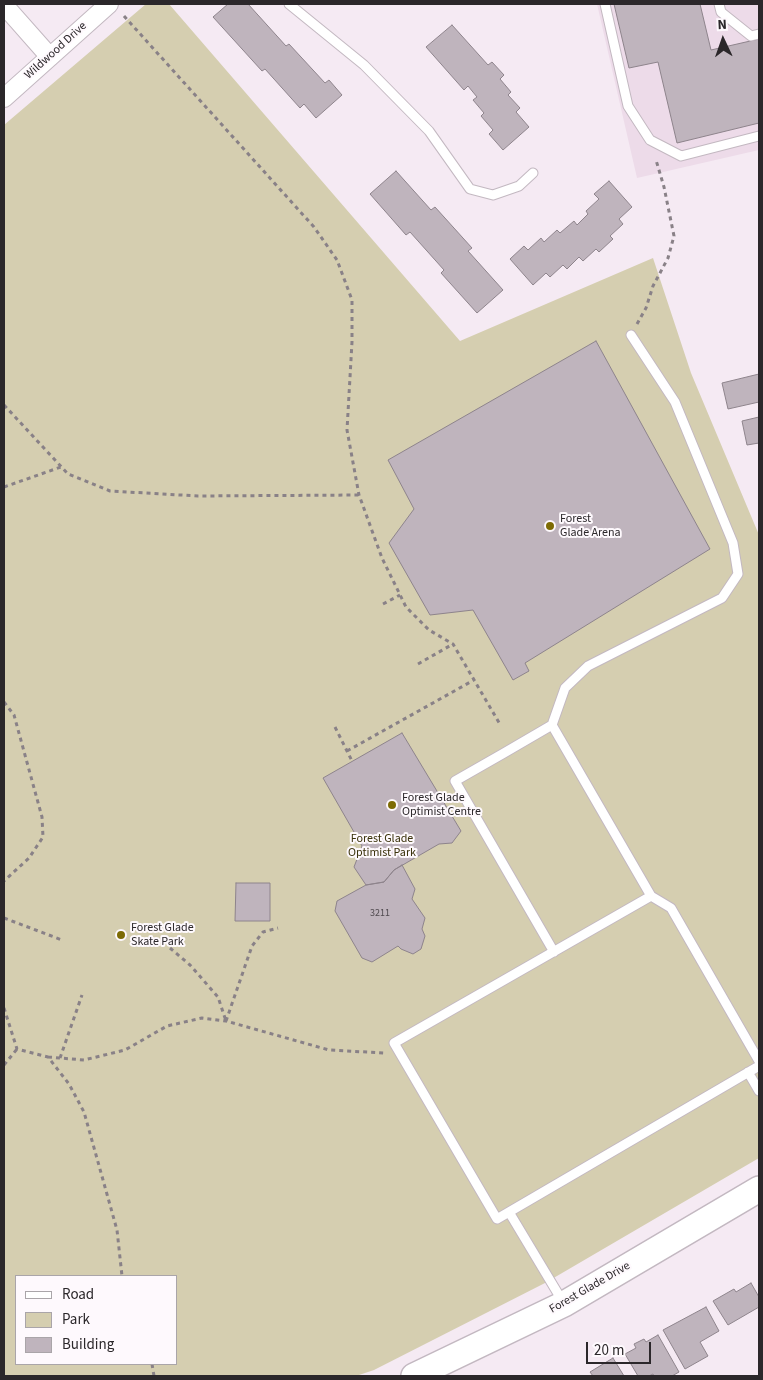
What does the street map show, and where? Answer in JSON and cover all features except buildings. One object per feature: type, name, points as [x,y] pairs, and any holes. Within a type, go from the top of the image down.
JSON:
[{"type":"street","name":"Wildwood Drive","points":[[4,98],[109,4]]},
{"type":"street","points":[[4,5],[50,57]]},
{"type":"street","name":"Forest Glade Drive","points":[[414,1376],[564,1304],[759,1189]]},
{"type":"lane","points":[[288,4],[364,65],[430,130],[470,189],[493,194],[519,186],[533,173]]},
{"type":"lane","points":[[605,4],[628,106],[650,140],[681,156],[759,136]]},
{"type":"lane","points":[[719,4],[721,12],[752,36],[759,34]]},
{"type":"lane","points":[[554,952],[455,782],[552,726],[565,688],[588,666],[722,598],[738,574],[733,542],[675,402],[631,335]]},
{"type":"lane","points":[[552,726],[651,896],[671,908],[759,1061]]},
{"type":"lane","points":[[651,896],[394,1044],[497,1219],[759,1066]]},
{"type":"lane","points":[[748,1072],[759,1091]]},
{"type":"lane","points":[[509,1212],[564,1304]]},
{"type":"path","points":[[123,15],[314,227],[337,260],[352,300],[352,342],[347,430],[359,495],[382,558],[406,607],[429,630],[453,644],[501,726]]},
{"type":"path","points":[[631,335],[646,308],[653,286],[668,258],[674,236],[664,187],[650,140]]},
{"type":"path","points":[[4,405],[68,474],[110,491],[198,496],[359,495]]},
{"type":"path","points":[[4,487],[61,467]]},
{"type":"path","points":[[383,604],[400,595]]},
{"type":"path","points":[[418,664],[453,644]]},
{"type":"path","points":[[347,751],[474,680]]},
{"type":"path","points":[[4,702],[14,715],[42,817],[43,837],[29,858],[4,881]]},
{"type":"path","points":[[335,727],[352,761]]},
{"type":"path","points":[[4,918],[62,940]]},
{"type":"path","points":[[226,1021],[252,946],[263,932],[278,928]]},
{"type":"path","points":[[170,948],[190,964],[218,998],[226,1021]]},
{"type":"path","points":[[60,1058],[82,995]]},
{"type":"path","points":[[4,1008],[17,1049]]},
{"type":"path","points":[[17,1049],[48,1057],[84,1060],[125,1050],[167,1026],[202,1018],[226,1021],[329,1050],[383,1053]]},
{"type":"path","points":[[4,1065],[17,1049]]},
{"type":"path","points":[[48,1057],[69,1084],[84,1112],[117,1230],[122,1275]]},
{"type":"shaded area","points":[[597,4],[759,4],[759,150],[637,178]]},
{"type":"green space","name":"Forest Glade Optimist Park","points":[[146,4],[169,4],[460,341],[653,258],[691,373],[759,535],[759,1158],[545,1283],[374,1370],[356,1376],[4,1376],[4,125]]},
{"type":"place","name":"Forest Glade Arena","points":[[550,526]]},
{"type":"place","name":"Forest Glade Optimist Centre","points":[[392,805]]},
{"type":"place","name":"Forest Glade Skate Park","points":[[121,935]]}]
